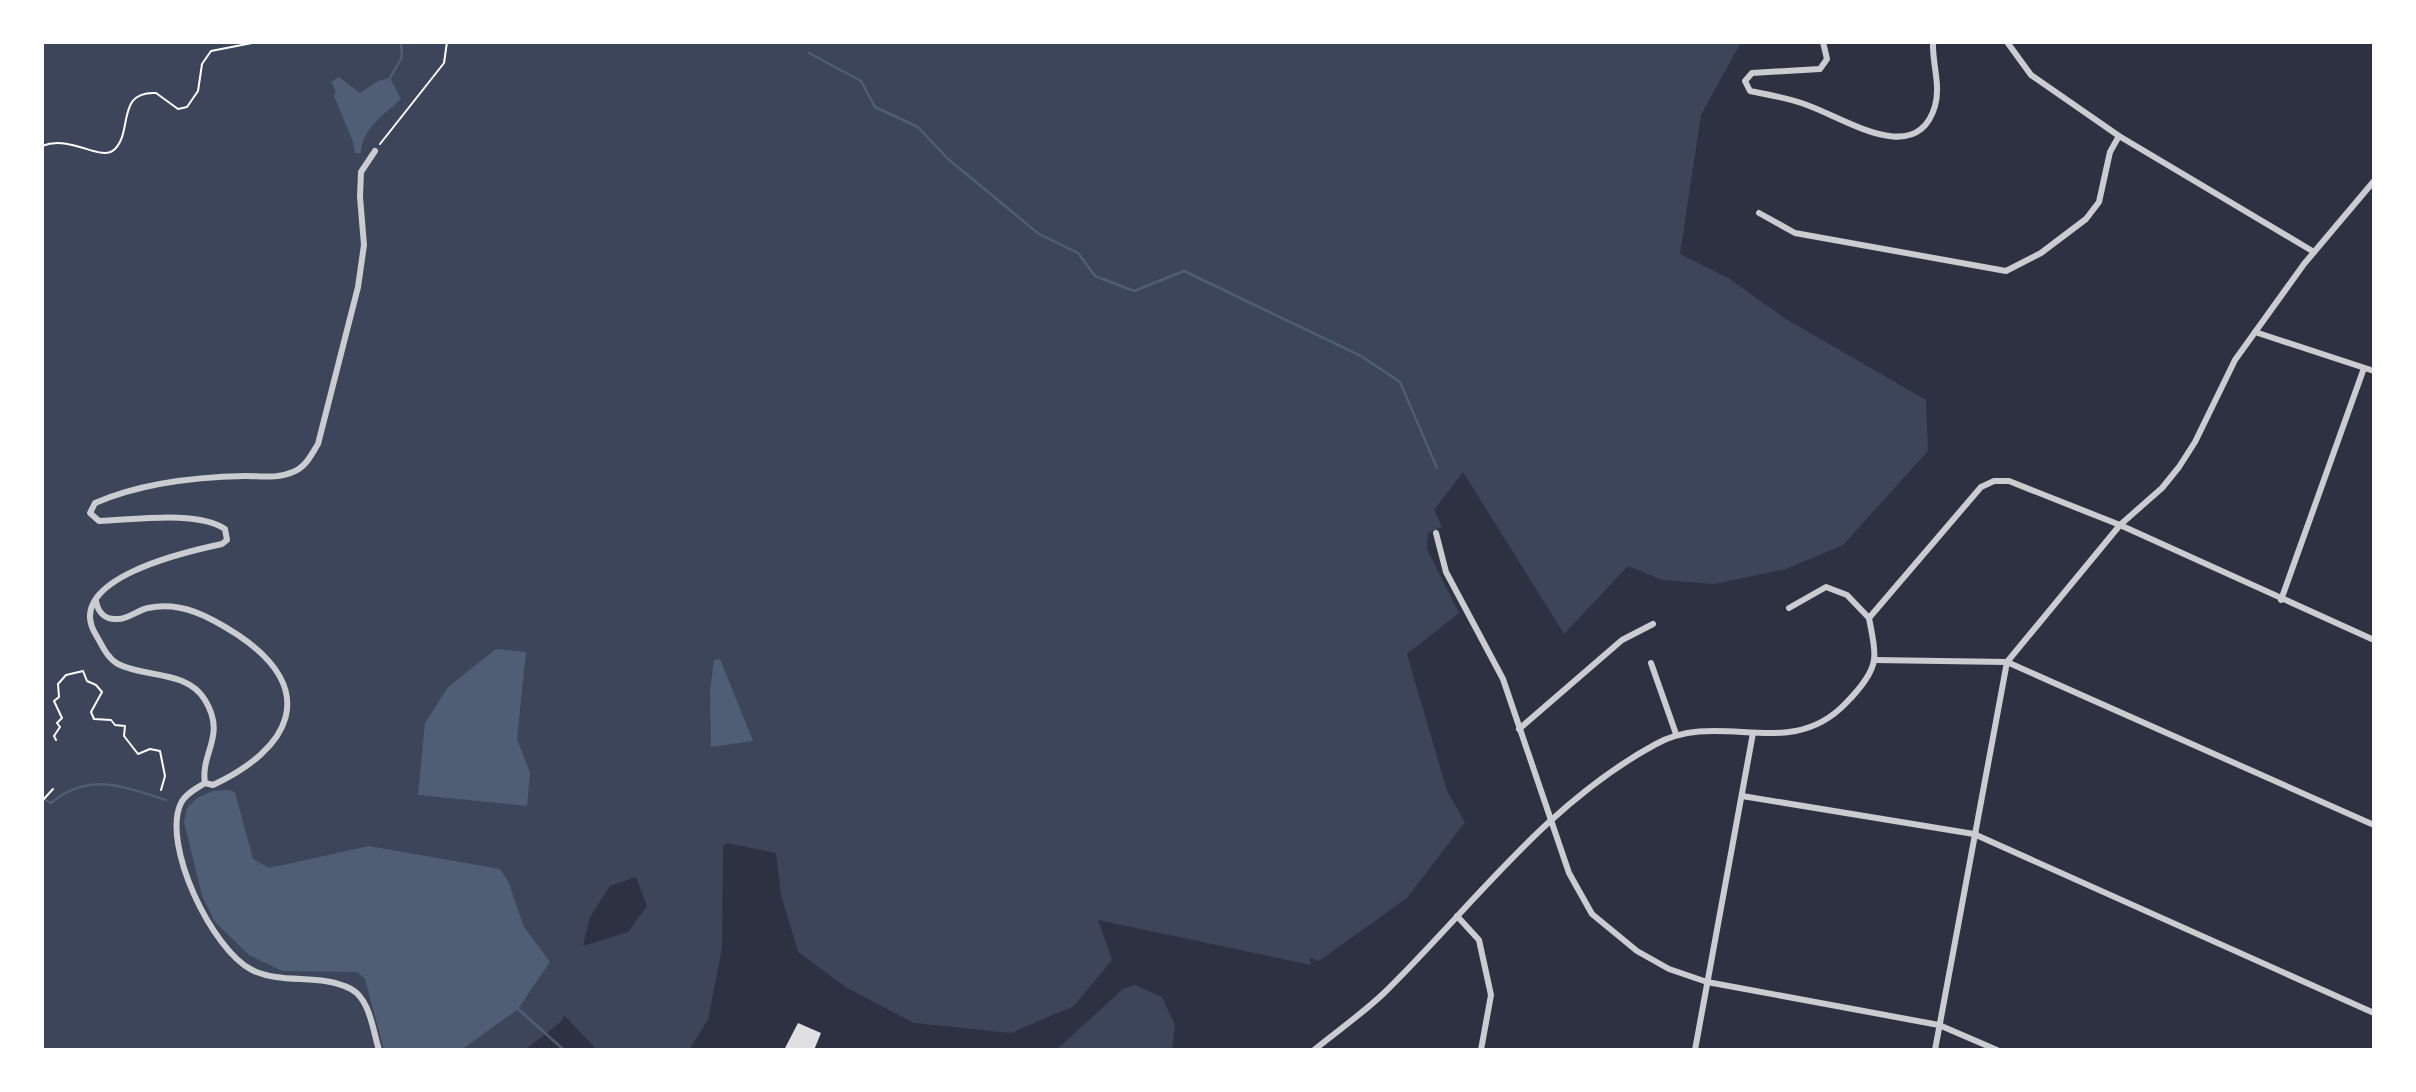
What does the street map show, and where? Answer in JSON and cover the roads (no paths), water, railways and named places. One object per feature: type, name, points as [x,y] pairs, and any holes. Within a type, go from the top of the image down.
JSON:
[{"type":"street","points":[[1823,42],[1827,59],[1821,69],[1752,73],[1745,82],[1750,91],[1804,103],[1884,137],[1912,137],[1926,128],[1938,90],[1933,42]]},
{"type":"street","points":[[2007,42],[2031,75],[2119,136],[2314,251]]},
{"type":"street","points":[[1759,214],[1795,233],[2006,271],[2041,253],[2086,219],[2099,202],[2110,152],[2119,136]]},
{"type":"street","points":[[205,783],[204,774],[214,742],[213,716],[204,698],[192,687],[178,680],[120,665],[110,658],[92,628],[92,607],[103,590],[140,567],[175,554],[222,544],[227,534],[225,528],[215,522],[197,519],[99,521],[90,513],[95,503],[148,485],[283,475],[305,465],[318,444],[358,287],[364,246],[359,197],[361,172],[375,151]]},
{"type":"street","points":[[1935,1050],[2007,662],[2120,525],[2162,488],[2179,467],[2195,442],[2235,360],[2314,251],[2374,181]]},
{"type":"street","points":[[2255,332],[2374,371]]},
{"type":"street","points":[[2281,600],[2364,368]]},
{"type":"street","points":[[1869,618],[1982,487],[1994,481],[2010,481],[2120,525],[2374,640]]},
{"type":"street","points":[[1436,533],[1446,572],[1503,679],[1569,873],[1592,914],[1637,951],[1669,969],[1707,982],[1939,1025],[1997,1050]]},
{"type":"street","points":[[1314,1050],[1382,995],[1550,818],[1635,755],[1676,734],[1717,730],[1753,733],[1801,732],[1833,717],[1857,692],[1874,660],[1869,618],[1847,595],[1826,587],[1789,608]]},
{"type":"street","points":[[96,599],[97,609],[104,617],[119,619],[146,608],[165,606],[196,610],[239,636],[272,665],[284,687],[288,718],[279,736],[245,770],[214,785],[205,783],[182,799],[175,827],[198,908],[219,941],[250,969],[275,978],[316,980],[352,989],[364,1001],[379,1050]]},
{"type":"street","points":[[1520,729],[1622,640],[1653,624]]},
{"type":"street","points":[[1874,660],[2007,662],[2374,825]]},
{"type":"street","points":[[1651,663],[1676,734]]},
{"type":"street","points":[[1695,1050],[1753,733]]},
{"type":"street","points":[[1742,796],[1974,834],[2374,1013]]},
{"type":"street","points":[[1457,916],[1479,940],[1490,995],[1481,1050]]},
{"type":"waterway","points":[[390,78],[402,57],[401,42]]},
{"type":"waterway","points":[[809,53],[861,81],[875,107],[918,127],[948,159],[1039,234],[1078,253],[1095,276],[1134,291],[1184,271],[1361,356],[1400,382],[1437,468]]},
{"type":"waterway","points":[[42,798],[51,803],[79,787],[107,785],[166,800]]},
{"type":"waterway","points":[[517,1008],[564,1050]]}]
